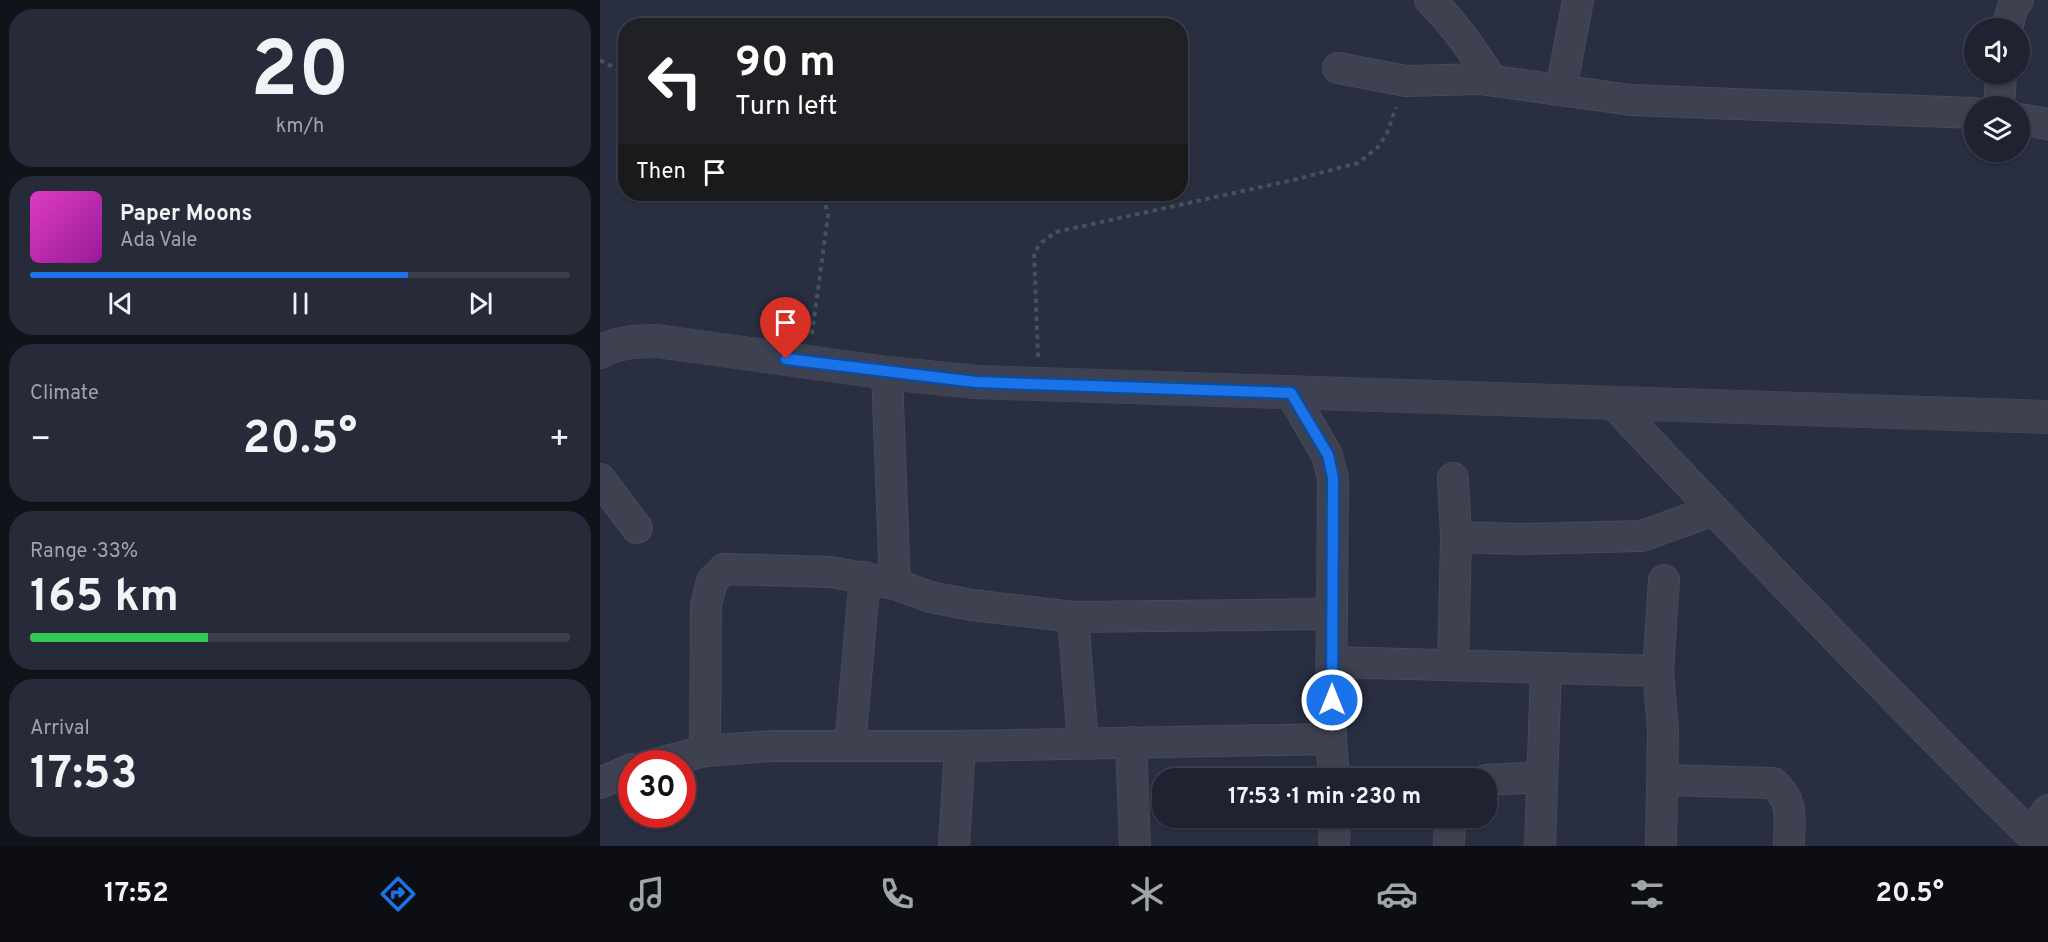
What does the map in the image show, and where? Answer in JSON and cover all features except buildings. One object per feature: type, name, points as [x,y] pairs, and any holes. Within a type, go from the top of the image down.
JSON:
[{"type":"street","points":[[1430,0],[1467,42],[1492,80]]},
{"type":"street","points":[[1562,90],[1578,0]]},
{"type":"street","points":[[2010,18],[2014,3],[2018,0]]},
{"type":"street","points":[[1338,68],[1406,81],[1492,80],[1631,100],[1964,113]]},
{"type":"street","points":[[2030,121],[2048,124]]},
{"type":"street","points":[[600,352],[632,341],[657,341],[887,373],[976,382],[2048,417]]},
{"type":"street","points":[[887,373],[895,584]]},
{"type":"street","points":[[1291,393],[1328,455],[1333,478],[1331,739],[1333,768]]},
{"type":"street","points":[[1614,403],[1713,510],[1909,714],[2034,840],[2048,810]]},
{"type":"street","points":[[1453,665],[1456,537],[1454,478]]},
{"type":"street","points":[[600,480],[637,528]]},
{"type":"street","points":[[1456,537],[1520,539],[1642,536],[1713,510]]},
{"type":"street","points":[[705,751],[706,605],[712,581],[724,569],[831,572],[895,584],[930,597],[1073,617],[1332,614]]},
{"type":"street","points":[[850,746],[865,578]]},
{"type":"street","points":[[1661,846],[1664,780],[1658,670],[1664,580]]},
{"type":"street","points":[[1073,617],[1083,743]]},
{"type":"street","points":[[1332,662],[1658,670]]},
{"type":"street","points":[[1540,846],[1546,668]]},
{"type":"street","points":[[696,753],[771,746],[960,746],[1331,739]]},
{"type":"street","points":[[1131,742],[1135,846]]},
{"type":"street","points":[[954,846],[960,746]]},
{"type":"street","points":[[600,783],[618,775]]},
{"type":"street","points":[[1497,779],[1542,777]]},
{"type":"street","points":[[1664,780],[1773,783],[1784,792],[1790,808],[1789,846]]},
{"type":"street","points":[[1334,846],[1335,828]]},
{"type":"street","points":[[1449,846],[1450,828]]},
{"type":"path","points":[[600,60],[618,70]]},
{"type":"path","points":[[1039,385],[1034,252],[1042,242],[1056,232],[1293,180],[1358,163],[1378,147],[1387,134],[1406,81]]},
{"type":"path","points":[[808,362],[828,215],[825,201]]},
{"type":"route","points":[[786,359],[976,382],[1291,393],[1328,455],[1333,478],[1332,700]]}]
